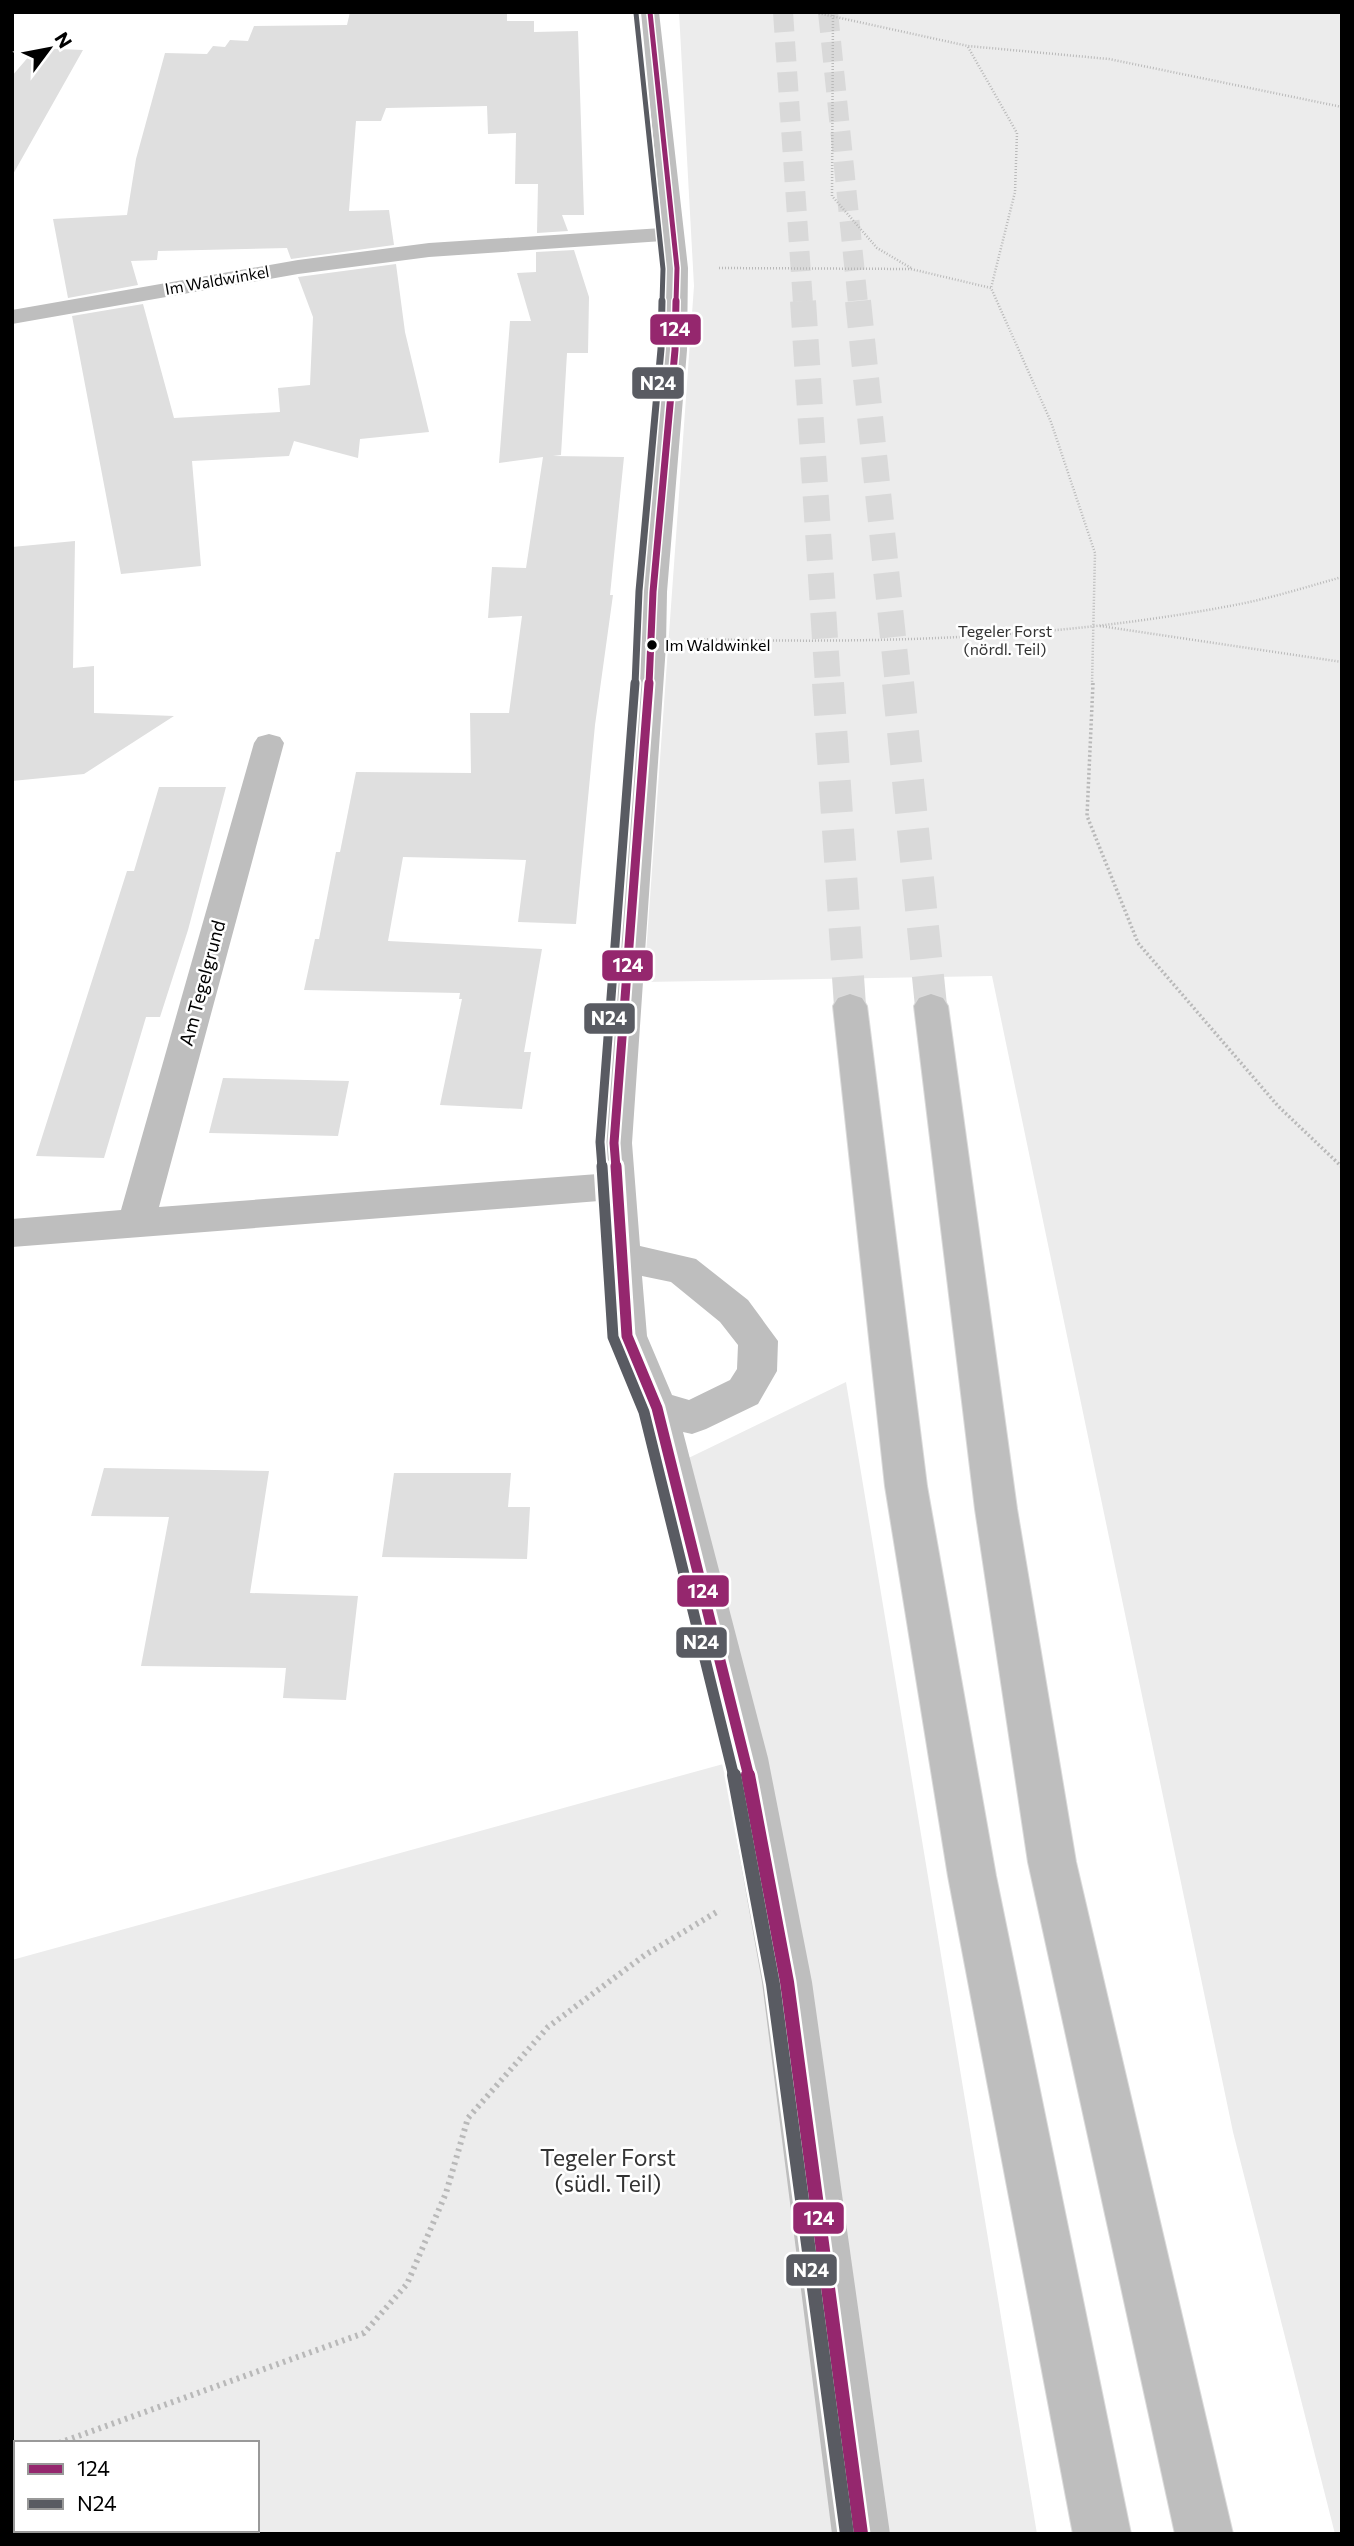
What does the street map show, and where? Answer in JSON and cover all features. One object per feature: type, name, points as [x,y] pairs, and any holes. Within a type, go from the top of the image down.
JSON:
[{"type":"main road","points":[[650,12],[677,268],[675,350],[653,592],[652,637],[614,1143],[624,1257],[627,1336],[657,1408],[746,1758],[788,1982],[861,2534]]},
{"type":"main road","name":"Im Waldwinkel","points":[[12,317],[298,267],[429,250],[674,234]]},
{"type":"main road","name":"Am Tegelgrund","points":[[136,1222],[269,743]]},
{"type":"main road","points":[[850,1006],[906,1486],[972,1875],[1102,2534]]},
{"type":"main road","points":[[931,1006],[996,1509],[1052,1861],[1204,2534]]},
{"type":"main road","points":[[12,1233],[617,1186]]},
{"type":"main road","points":[[624,1257],[682,1270],[734,1311],[758,1341],[757,1371],[744,1392],[692,1417],[657,1408]]},
{"type":"path","points":[[813,12],[968,46],[1109,59],[1342,107]]},
{"type":"path","points":[[833,12],[832,196],[877,248],[911,269]]},
{"type":"path","points":[[968,46],[1017,133],[1015,192],[991,288],[1051,422],[1095,553],[1095,625],[1087,816],[1138,943],[1278,1107],[1342,1167]]},
{"type":"path","points":[[677,268],[911,269],[991,288]]},
{"type":"path","points":[[652,637],[804,643],[1095,625],[1236,605],[1342,577]]},
{"type":"path","points":[[1095,625],[1342,662]]},
{"type":"path","points":[[65,2441],[364,2333],[407,2284],[446,2193],[468,2118],[539,2038],[548,2028],[645,1955],[768,1880]]},
{"type":"green space","name":"Tegeler Forst (nördl. Teil)","points":[[679,12],[1342,12],[1342,2534],[1335,2534],[1233,2132],[992,976],[644,982],[694,286]]},
{"type":"green space","name":"Tegeler Forst (südl. Teil)","points":[[846,1382],[1037,2534],[12,2534],[12,1960],[745,1758],[672,1466]]},
{"type":"building","points":[[350,12],[507,12],[507,21],[534,21],[534,32],[578,31],[584,215],[562,215],[568,231],[537,233],[538,184],[515,184],[516,133],[488,134],[487,106],[386,108],[381,121],[356,121],[349,211],[389,210],[394,245],[291,259],[287,248],[158,251],[157,260],[131,261],[138,285],[68,298],[53,219],[127,215],[136,159],[165,53],[207,54],[213,46],[225,47],[230,40],[248,41],[254,26],[347,25]]},
{"type":"building","points":[[36,48],[83,50],[12,176],[12,76]]},
{"type":"building","points":[[574,250],[589,297],[588,353],[567,353],[561,455],[553,456],[624,457],[610,595],[613,595],[595,725],[576,924],[518,922],[526,860],[403,857],[388,941],[542,949],[524,1052],[531,1052],[522,1109],[440,1105],[462,999],[459,999],[460,993],[304,990],[315,939],[319,939],[336,852],[340,852],[356,772],[471,773],[470,713],[509,713],[522,616],[488,618],[492,567],[526,568],[543,457],[499,463],[510,321],[531,321],[517,273],[536,272],[536,252]]},
{"type":"building","points":[[396,264],[405,332],[429,432],[360,439],[358,458],[294,441],[289,456],[192,461],[201,566],[121,574],[72,316],[143,304],[174,418],[280,412],[278,388],[310,385],[313,317],[298,277]]},
{"type":"building","points":[[75,541],[73,668],[94,666],[94,713],[174,716],[84,774],[12,781],[12,547]]},
{"type":"building","points":[[159,787],[226,787],[188,930],[160,1017],[146,1017],[104,1158],[36,1156],[127,871],[134,871]]},
{"type":"building","points":[[223,1078],[349,1081],[338,1136],[209,1133]]},
{"type":"building","points":[[104,1468],[269,1471],[250,1593],[358,1596],[346,1700],[283,1698],[286,1668],[141,1666],[169,1517],[91,1516]]},
{"type":"building","points":[[394,1473],[511,1473],[508,1507],[530,1507],[527,1559],[382,1557]]},
{"type":"tunnel","points":[[783,12],[803,303]]},
{"type":"tunnel","points":[[828,12],[858,303]]},
{"type":"tunnel","points":[[803,301],[828,685]]},
{"type":"tunnel","points":[[858,301],[898,685]]},
{"type":"tunnel","points":[[828,683],[850,1006]]},
{"type":"tunnel","points":[[898,683],[931,1006]]},
{"type":"transit line","name":"124","points":[[650,12],[677,268],[675,350],[653,592],[652,645],[614,1143],[627,1336],[657,1408],[745,1758],[787,1982],[861,2534]]},
{"type":"transit line","name":"N24","points":[[636,13],[663,269],[661,349],[639,591],[638,644],[600,1142],[613,1337],[644,1412],[731,1761],[773,1984],[847,2534]]},
{"type":"place","name":"Im Waldwinkel","points":[[652,645]]}]
